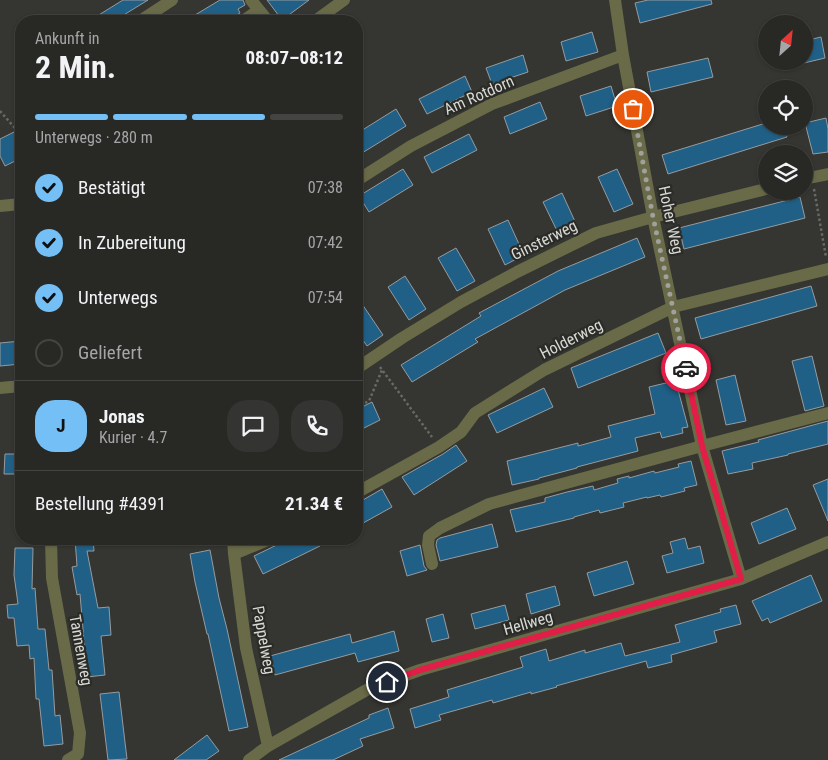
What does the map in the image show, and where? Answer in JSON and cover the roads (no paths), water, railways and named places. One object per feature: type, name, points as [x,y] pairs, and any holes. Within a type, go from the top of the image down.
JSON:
[{"type":"street","points":[[149,15],[172,0]]},
{"type":"street","points":[[323,15],[344,0]]},
{"type":"street","name":"Hoher Weg","points":[[615,0],[623,55],[653,217],[702,446],[741,579]]},
{"type":"street","points":[[255,5],[263,15]]},
{"type":"street","name":"Am Rotdorn","points":[[363,177],[411,146],[492,104],[623,55]]},
{"type":"street","points":[[813,177],[828,174]]},
{"type":"street","name":"Ginsterweg","points":[[363,364],[432,319],[516,272],[596,232],[758,191]]},
{"type":"street","points":[[0,206],[15,205]]},
{"type":"street","name":"Holderweg","points":[[363,489],[439,447],[461,432],[475,413],[544,370],[673,307],[828,269]]},
{"type":"street","points":[[0,388],[15,387]]},
{"type":"street","points":[[432,564],[428,545],[429,536],[440,528],[489,504],[828,413]]},
{"type":"street","name":"Hellweg","points":[[249,760],[268,746],[370,688],[420,670],[741,579],[828,542]]},
{"type":"street","name":"Tannenweg","points":[[51,545],[52,578],[80,733],[78,754],[68,760]]},
{"type":"street","name":"Pappelweg","points":[[234,545],[246,648],[268,746]]},
{"type":"street","points":[[234,554],[256,545]]}]
